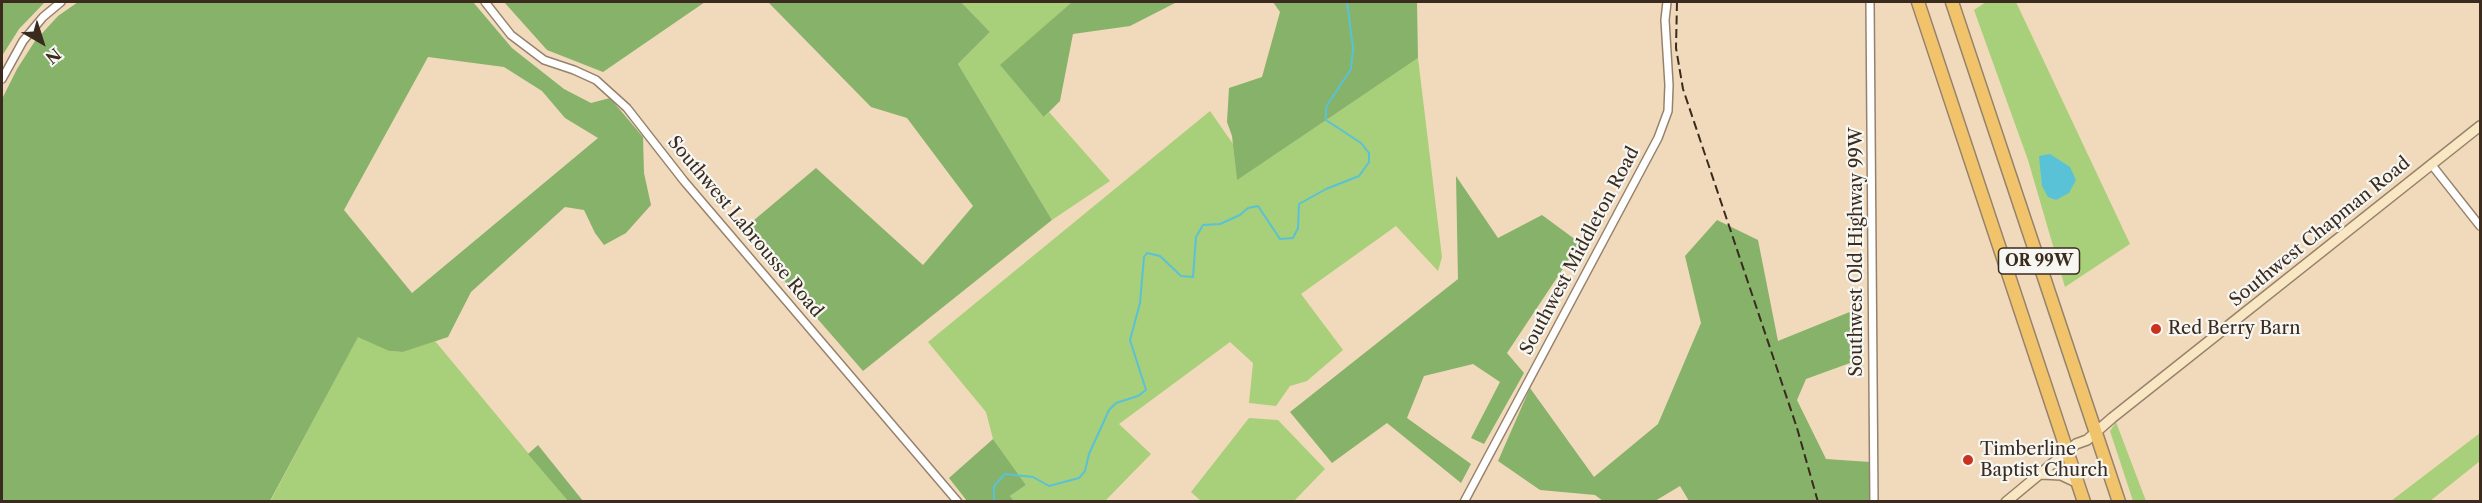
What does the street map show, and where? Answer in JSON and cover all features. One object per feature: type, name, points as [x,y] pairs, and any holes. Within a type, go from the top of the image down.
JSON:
[{"type":"highway","name":"OR 99W","points":[[1917,2],[2084,501]]},
{"type":"highway","name":"OR 99W","points":[[1952,2],[2120,501]]},
{"type":"street","points":[[2,79],[23,41],[43,17],[61,2]]},
{"type":"street","name":"Southwest Labrousse Road","points":[[485,2],[511,34],[544,60],[574,70],[596,81],[627,108],[684,181],[958,501]]},
{"type":"street","name":"Southwest Middleton Road","points":[[1464,501],[1658,138],[1668,111],[1669,85],[1665,20],[1667,2]]},
{"type":"street","name":"Southwest Old Highway 99W","points":[[1870,2],[1874,501]]},
{"type":"street","name":"Southwest Chapman Road","points":[[2006,501],[2076,444],[2087,440],[2481,126]]},
{"type":"street","points":[[2431,164],[2481,226]]},
{"type":"street","points":[[2041,474],[2061,475],[2078,483]]},
{"type":"green space","points":[[2,2],[45,2],[19,29],[2,56]]},
{"type":"green space","points":[[78,2],[473,2],[512,48],[564,89],[591,103],[610,98],[643,137],[644,173],[651,205],[626,233],[604,245],[595,233],[584,210],[565,207],[471,292],[448,337],[403,352],[389,351],[358,337],[270,501],[2,501],[2,99],[35,41],[58,16]],"holes":[[[428,57],[504,67],[542,91],[565,118],[598,138],[412,293],[344,210]]]},
{"type":"green space","points":[[504,2],[705,2],[603,72],[547,50]]},
{"type":"green space","points":[[768,2],[961,2],[990,32],[958,64],[1052,220],[863,371],[741,231],[816,168],[923,265],[973,206],[907,118],[871,107]]},
{"type":"green space","points":[[961,2],[1072,2],[1001,66],[1045,117],[1049,112],[1110,181],[1052,220],[958,64],[990,32]]},
{"type":"green space","points":[[1072,2],[1177,2],[1130,26],[1073,34],[1060,101],[1044,117],[1000,65]]},
{"type":"green space","points":[[1273,2],[1417,2],[1418,58],[1237,180],[1232,136],[1227,122],[1229,88],[1262,77],[1280,12]]},
{"type":"green space","points":[[1986,2],[2016,2],[2130,244],[2065,287],[2028,160],[1974,10]]},
{"type":"green space","points":[[1418,58],[1442,257],[1438,271],[1396,226],[1301,294],[1343,350],[1307,381],[1290,386],[1276,406],[1249,403],[1253,363],[1230,342],[1119,424],[1151,454],[1105,501],[1014,501],[1010,496],[1026,485],[993,439],[986,412],[928,342],[1210,111],[1233,144],[1237,179]]},
{"type":"green space","points":[[1456,176],[1498,238],[1542,215],[1580,243],[1507,353],[1524,373],[1484,444],[1471,438],[1500,382],[1473,364],[1424,376],[1407,418],[1471,464],[1461,483],[1387,423],[1332,463],[1290,412],[1458,279]]},
{"type":"green space","points":[[1717,220],[1758,240],[1778,341],[1857,309],[1861,359],[1806,379],[1797,400],[1826,459],[1870,462],[1871,501],[1689,501],[1680,486],[1655,501],[1603,501],[1595,495],[1540,490],[1498,461],[1530,388],[1594,477],[1658,424],[1701,323],[1685,256]]},
{"type":"green space","points":[[358,336],[389,351],[403,352],[435,341],[568,501],[270,502]]},
{"type":"green space","points":[[1249,418],[1278,420],[1325,469],[1294,501],[1201,501],[1191,492]]},
{"type":"green space","points":[[2116,422],[2146,501],[2133,501],[2110,431]]},
{"type":"green space","points":[[2480,433],[2480,461],[2430,501],[2391,501]]},
{"type":"green space","points":[[993,439],[1026,485],[1010,496],[1014,501],[967,501],[949,478]]},
{"type":"green space","points":[[538,445],[583,501],[568,501],[528,454]]},
{"type":"water","points":[[2050,154],[2070,167],[2076,180],[2069,193],[2056,200],[2048,197],[2042,186],[2039,156]]},
{"type":"waterway","points":[[994,502],[994,486],[1005,474],[1033,477],[1049,486],[1079,478],[1085,471],[1089,454],[1109,410],[1116,403],[1138,396],[1146,390],[1130,340],[1140,303],[1144,257],[1147,253],[1160,256],[1181,276],[1193,277],[1196,237],[1203,225],[1220,224],[1240,215],[1248,208],[1258,206],[1280,239],[1293,238],[1298,228],[1299,204],[1326,189],[1359,176],[1369,162],[1369,153],[1361,143],[1326,120],[1326,107],[1351,69],[1353,48],[1347,2]]},
{"type":"railway","points":[[1677,2],[1676,48],[1683,89],[1797,428],[1818,502]]},
{"type":"place","name":"Red Berry Barn","points":[[2156,329]]},
{"type":"place","name":"Timberline Baptist Church","points":[[1968,460]]}]
